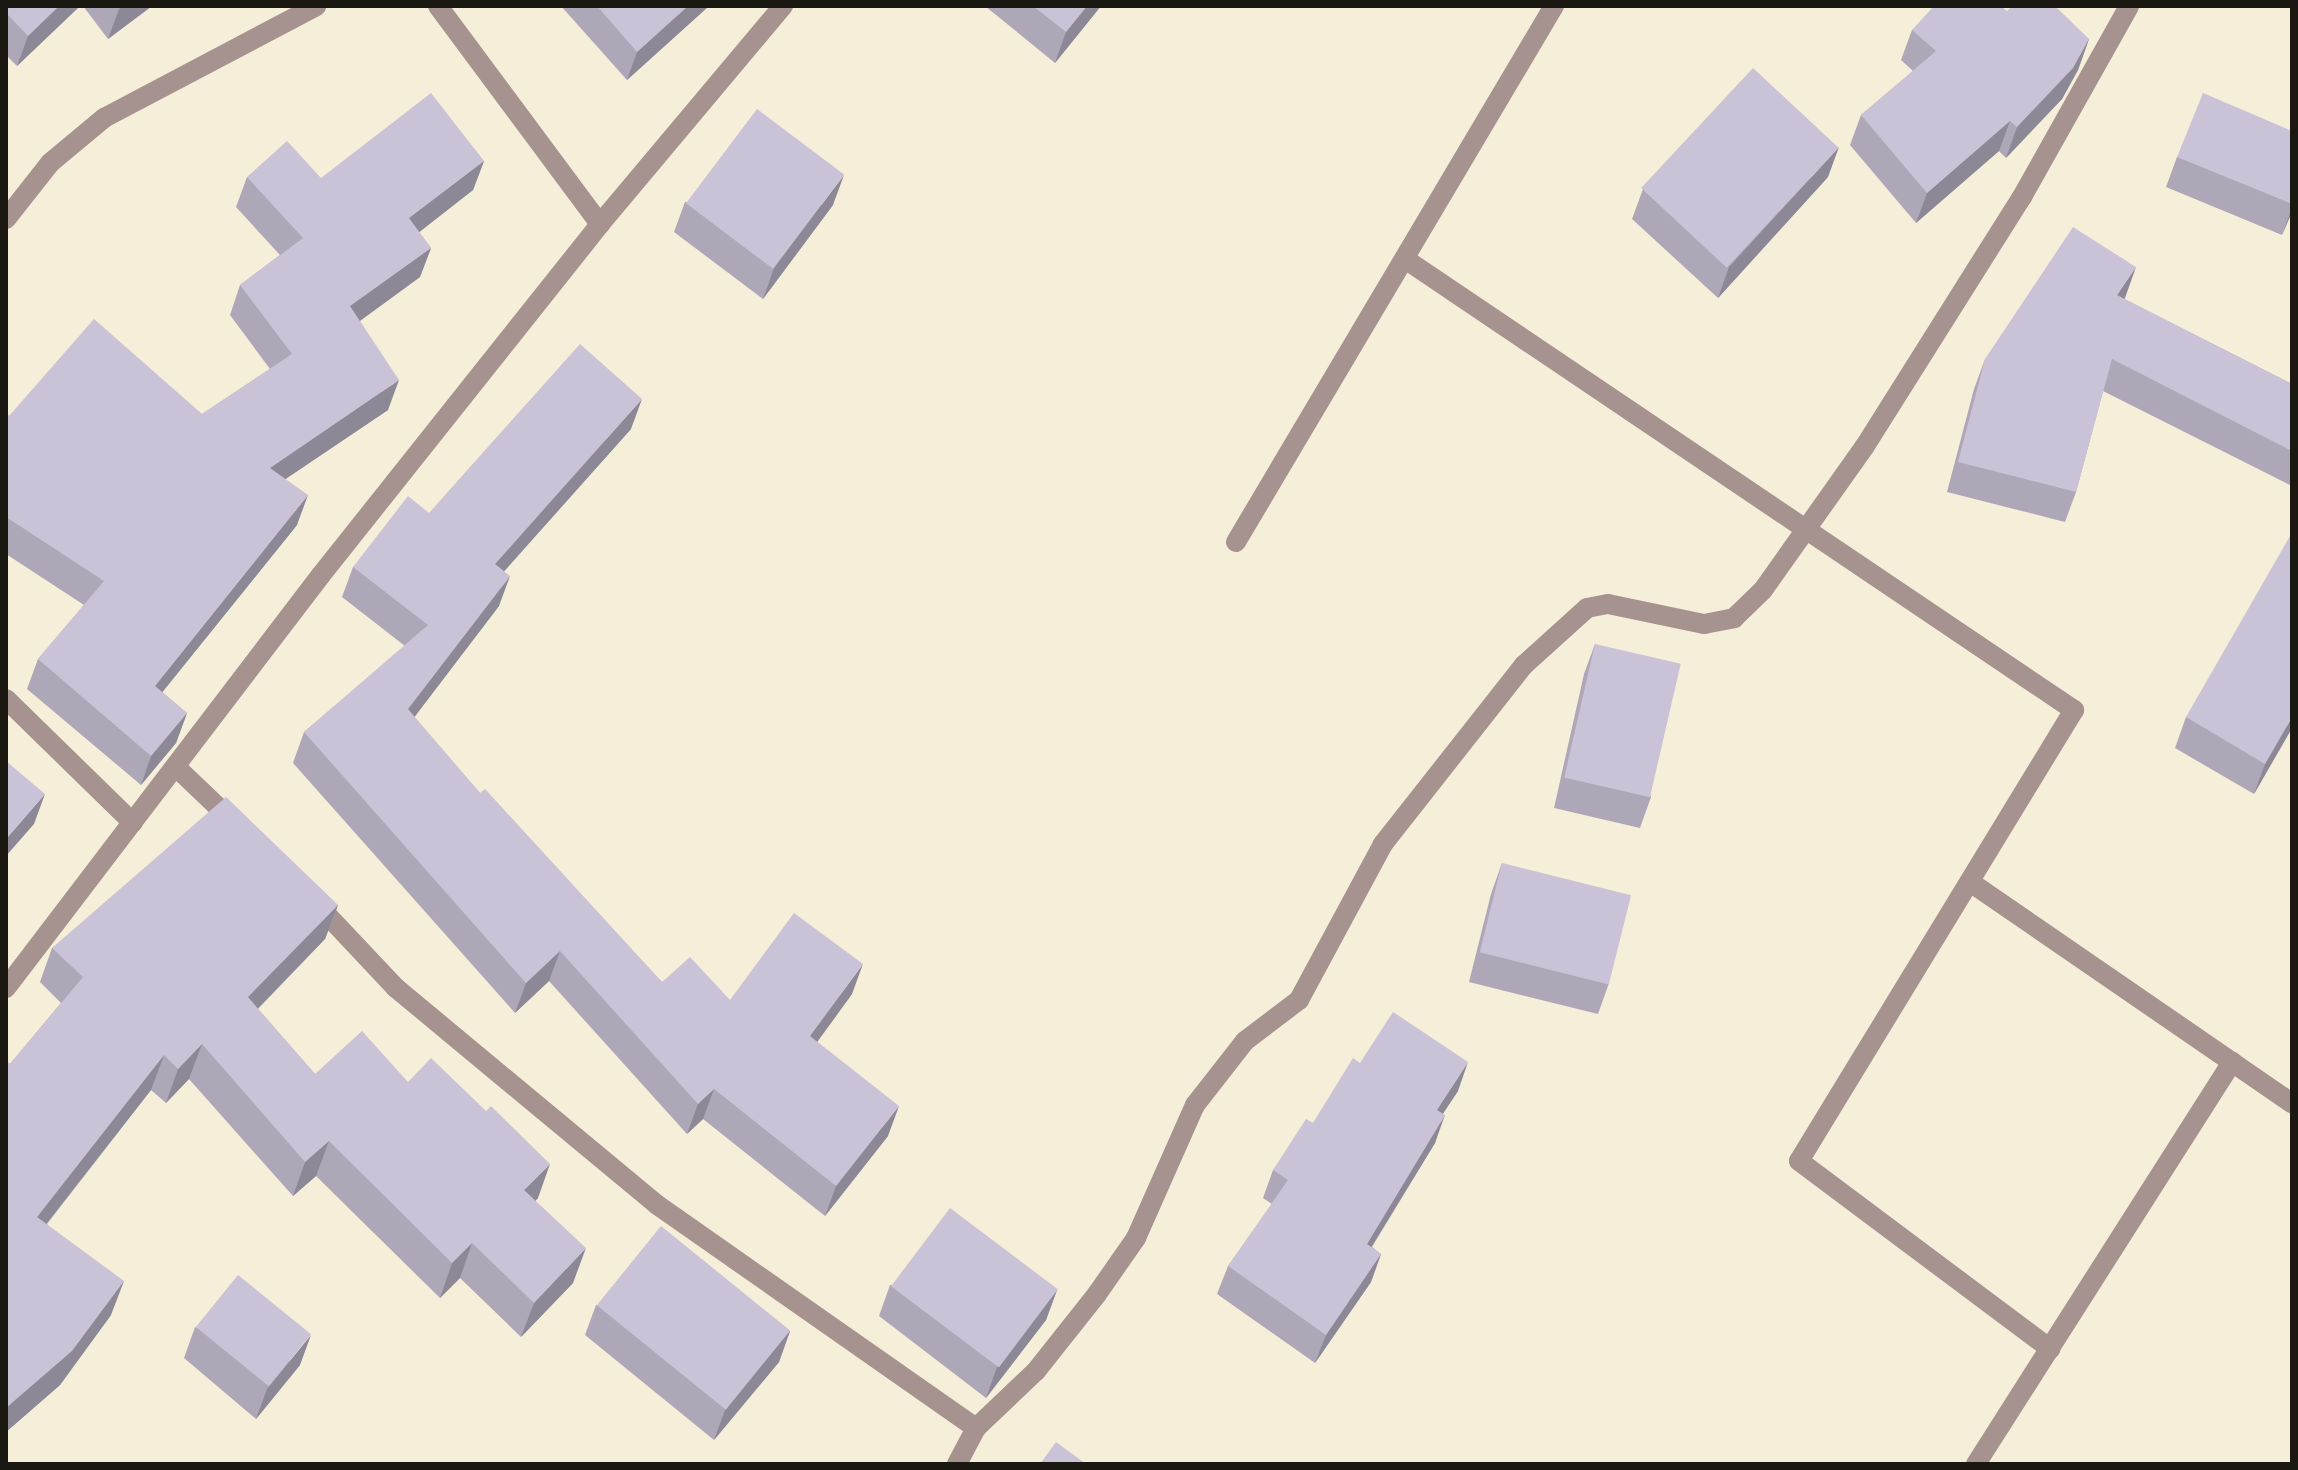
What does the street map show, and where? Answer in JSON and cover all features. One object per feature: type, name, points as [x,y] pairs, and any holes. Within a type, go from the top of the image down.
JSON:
[{"type":"street","points":[[6,217],[50,163],[104,118],[316,6]]},
{"type":"street","points":[[438,6],[600,224]]},
{"type":"street","points":[[6,988],[321,575],[600,224],[783,6]]},
{"type":"street","points":[[1236,542],[1554,6]]},
{"type":"street","points":[[957,1464],[976,1428],[1036,1371],[1097,1294],[1136,1238],[1195,1105],[1245,1041],[1299,1000],[1383,844],[1524,665],[1587,608],[1608,604],[1704,624],[1734,618],[1763,590],[1865,446],[2022,197],[2129,6]]},
{"type":"street","points":[[1405,259],[1808,525],[2074,710],[1799,1161],[2050,1349]]},
{"type":"street","points":[[6,699],[133,823]]},
{"type":"street","points":[[176,767],[253,840]]},
{"type":"street","points":[[1970,882],[2292,1103]]},
{"type":"street","points":[[297,883],[396,988],[621,1175],[976,1428]]},
{"type":"street","points":[[1976,1464],[2232,1062]]},
{"type":"building","points":[[6,6],[59,6],[28,36],[6,13]]},
{"type":"building","points":[[597,6],[688,6],[637,52]]},
{"type":"building","points":[[1033,6],[1087,6],[1066,32]]},
{"type":"building","points":[[1934,6],[2001,6],[2007,11],[2012,6],[2055,6],[2089,39],[2073,68],[2017,127],[2010,121],[1927,193],[1861,115],[1936,51],[1912,30]]},
{"type":"building","points":[[1753,68],[1839,148],[1727,268],[1641,188]]},
{"type":"building","points":[[431,93],[484,161],[409,218],[431,248],[350,306],[399,380],[270,468],[308,495],[155,686],[187,713],[151,756],[38,659],[104,581],[6,517],[6,414],[9,416],[94,319],[202,414],[292,354],[240,285],[303,238],[247,177],[287,141],[321,178]]},
{"type":"building","points":[[2203,93],[2292,131],[2292,204],[2177,157]]},
{"type":"building","points":[[757,109],[844,175],[773,269],[686,203]]},
{"type":"building","points":[[2073,227],[2136,267],[2117,295],[2292,384],[2292,451],[2112,359],[2076,492],[1958,462],[1985,359]]},
{"type":"building","points":[[580,344],[642,399],[495,564],[510,576],[408,709],[480,793],[485,789],[662,982],[690,957],[730,1000],[794,913],[863,964],[810,1036],[899,1106],[836,1186],[714,1089],[698,1104],[560,951],[526,983],[304,732],[428,625],[353,567],[408,496],[429,513]]},
{"type":"building","points":[[2290,536],[2292,717],[2265,764],[2186,717]]},
{"type":"building","points":[[1595,644],[1681,664],[1650,797],[1564,777]]},
{"type":"building","points":[[6,761],[45,794],[6,839]]},
{"type":"building","points":[[226,797],[338,905],[248,997],[315,1074],[362,1031],[408,1082],[431,1058],[486,1111],[491,1106],[550,1164],[524,1190],[586,1248],[534,1303],[472,1243],[452,1263],[329,1141],[305,1162],[202,1044],[178,1069],[164,1055],[37,1217],[124,1281],[72,1351],[6,1408],[6,1061],[10,1064],[83,977],[52,948]]},
{"type":"building","points":[[1502,863],[1631,895],[1609,984],[1480,952]]},
{"type":"building","points":[[1393,1012],[1468,1062],[1437,1110],[1445,1115],[1367,1244],[1381,1254],[1326,1335],[1228,1266],[1288,1180],[1273,1170],[1306,1119],[1313,1123],[1353,1058],[1360,1063]]},
{"type":"building","points":[[950,1208],[1058,1289],[999,1368],[891,1286]]},
{"type":"building","points":[[661,1226],[790,1330],[726,1410],[597,1305]]},
{"type":"building","points":[[238,1275],[311,1334],[269,1386],[196,1327]]},
{"type":"building","points":[[1056,1442],[1086,1464],[1040,1464]]}]
